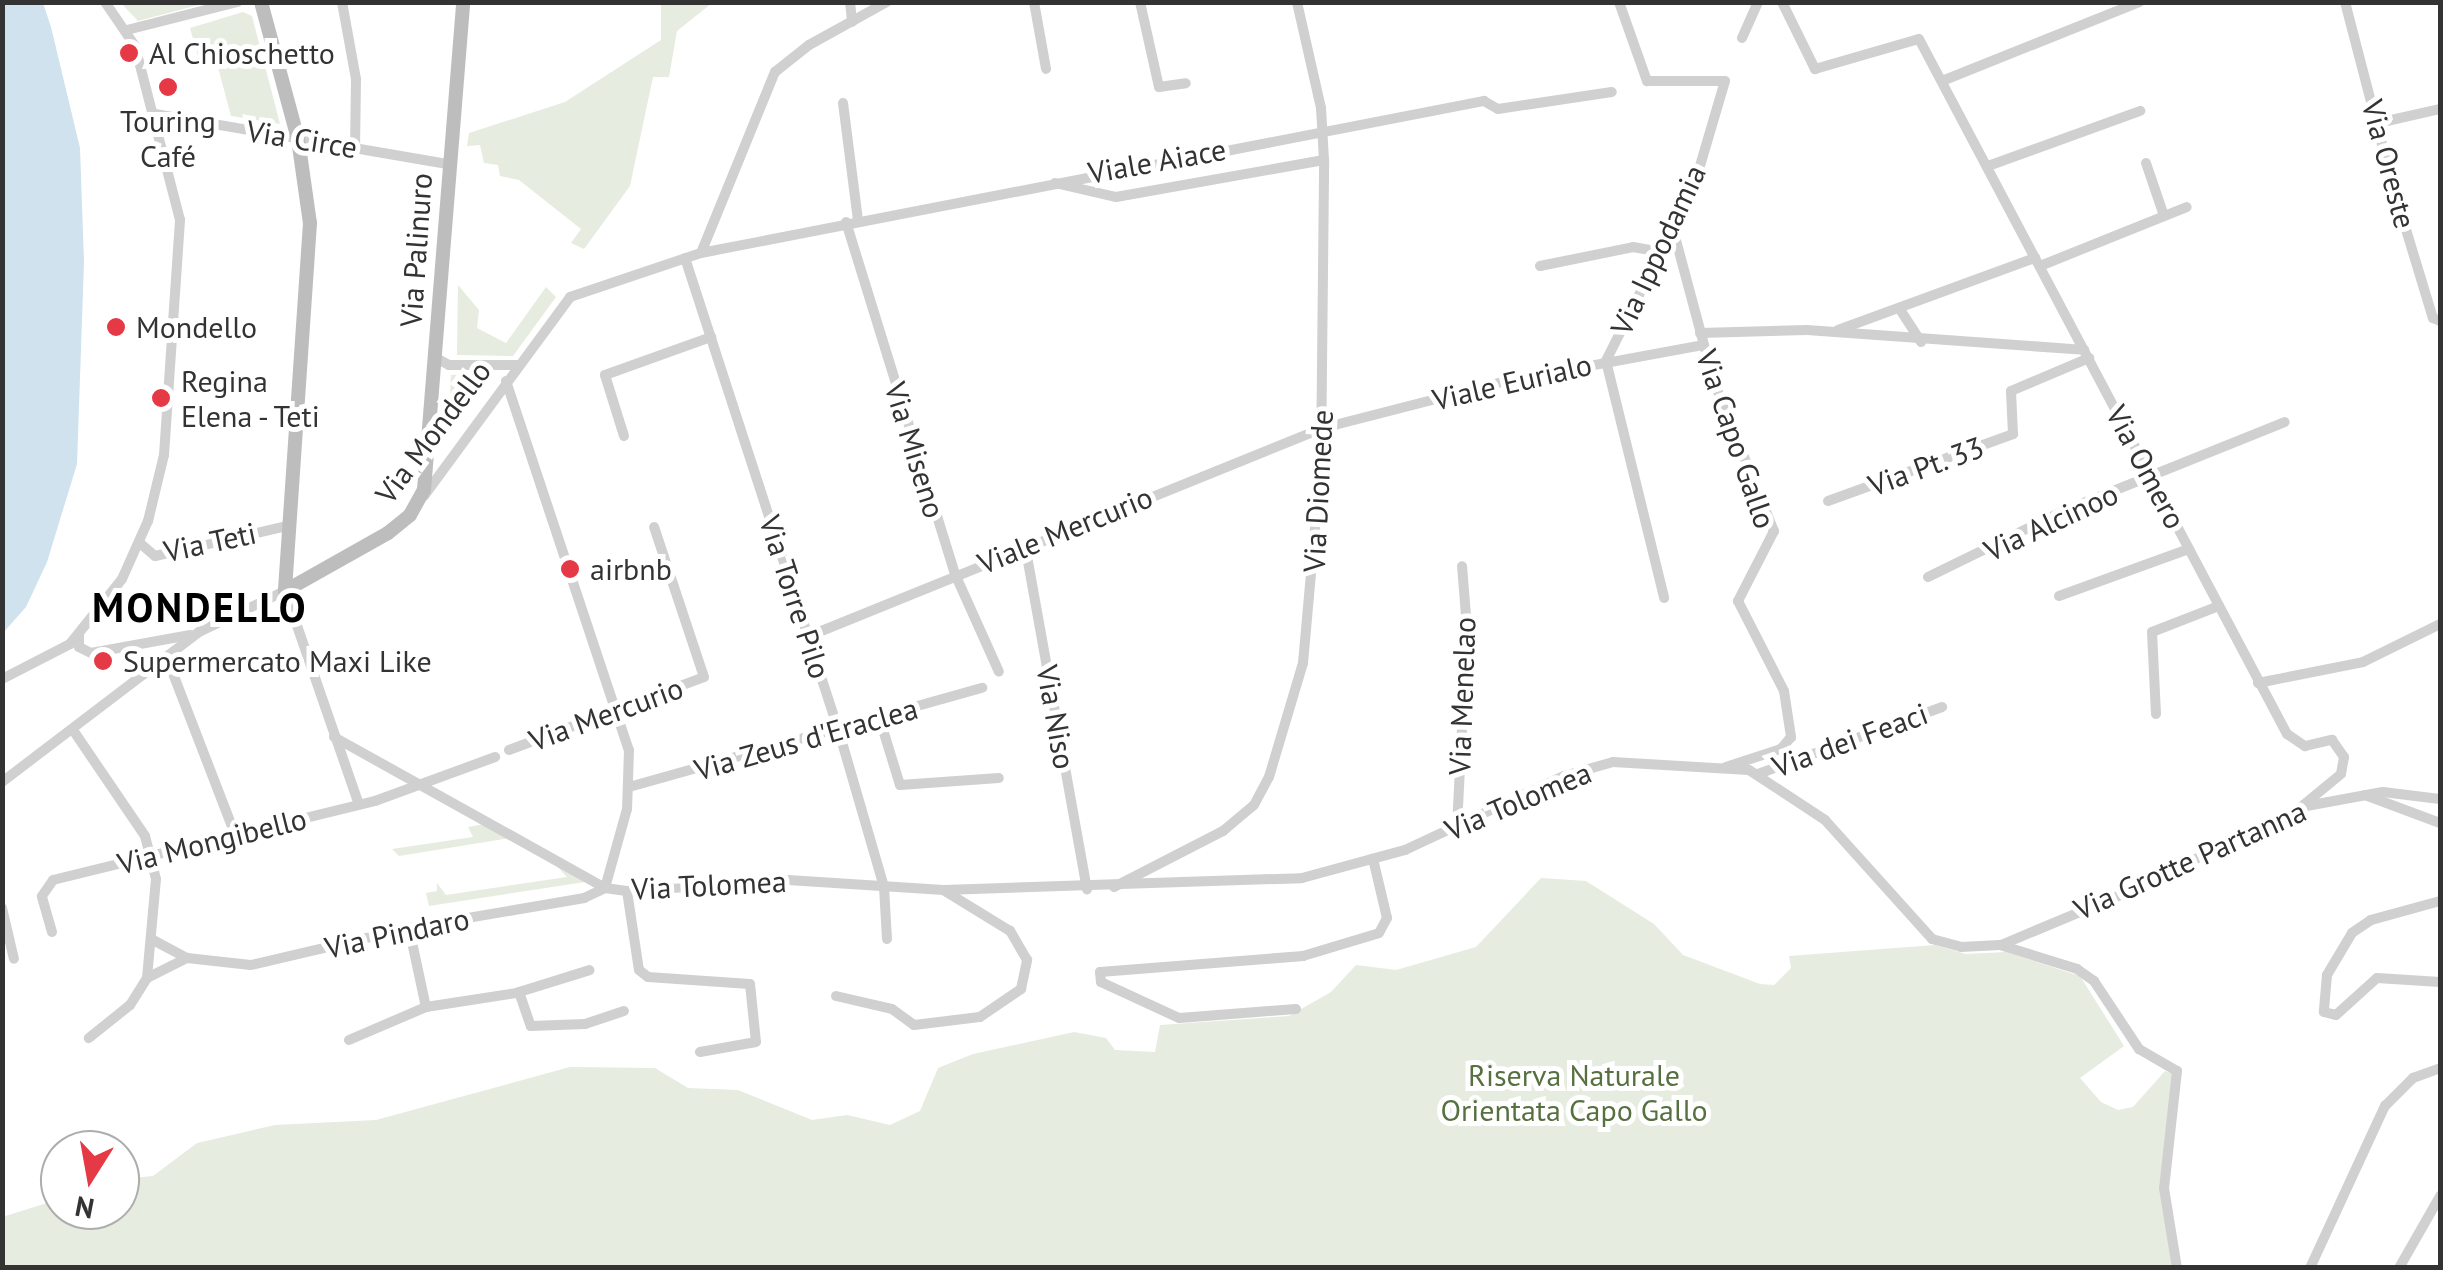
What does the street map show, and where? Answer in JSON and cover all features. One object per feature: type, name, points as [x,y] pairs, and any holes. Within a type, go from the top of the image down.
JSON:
[{"type":"main road","name":"Via Palinuro","points":[[420,501],[436,358],[463,2]]},
{"type":"main road","points":[[260,3],[298,140],[310,246],[285,591]]},
{"type":"main road","name":"Via Mondello","points":[[285,591],[385,535],[420,501]]},
{"type":"street","points":[[2,679],[63,648],[79,634],[122,579],[142,538],[164,455],[180,248],[176,192],[126,30],[105,2]]},
{"type":"street","points":[[126,30],[237,2]]},
{"type":"street","points":[[342,2],[356,79],[355,148]]},
{"type":"street","points":[[850,2],[852,22]]},
{"type":"street","points":[[702,254],[775,72],[809,45],[887,2]]},
{"type":"street","points":[[1034,2],[1046,69]]},
{"type":"street","points":[[1140,2],[1159,87],[1186,82]]},
{"type":"street","name":"Via Diomede","points":[[1110,889],[1232,825],[1269,777],[1306,646],[1323,428],[1324,160],[1323,130],[1297,2]]},
{"type":"street","name":"Via Ippodamia","points":[[1606,360],[1695,183],[1725,81],[1646,80],[1618,2]]},
{"type":"street","points":[[1742,38],[1758,2]]},
{"type":"street","name":"Via Omero","points":[[1782,2],[1816,68],[1919,39],[2287,734],[2305,746],[2332,740],[2344,756],[2341,774],[2301,807]]},
{"type":"street","points":[[1941,79],[2140,2]]},
{"type":"street","name":"Via Oreste","points":[[2344,2],[2433,318],[2440,320]]},
{"type":"street","name":"Viale Aiace","points":[[702,254],[1034,184],[1484,101],[1498,109],[1612,92]]},
{"type":"street","name":"Via Miseno","points":[[843,103],[852,221],[954,574],[998,672]]},
{"type":"street","points":[[2378,123],[2440,109]]},
{"type":"street","points":[[1988,166],[2140,110]]},
{"type":"street","name":"Via Circe","points":[[155,114],[449,164]]},
{"type":"street","points":[[1034,184],[1116,197],[1324,160]]},
{"type":"street","points":[[2146,163],[2164,216]]},
{"type":"street","points":[[1807,330],[1843,330],[2187,208]]},
{"type":"street","name":"Via Capo Gallo","points":[[1673,229],[1701,339],[1774,531],[1738,602],[1784,691],[1791,724],[1781,748],[1726,767]]},
{"type":"street","points":[[1540,266],[1633,248],[1660,252]]},
{"type":"street","name":"Via Mondello","points":[[420,501],[570,297],[702,254]]},
{"type":"street","name":"Via Torre Pilo","points":[[685,258],[839,733],[884,886],[888,939]]},
{"type":"street","points":[[1901,311],[1922,342]]},
{"type":"street","points":[[1807,330],[2086,354]]},
{"type":"street","name":"Viale Eurialo","points":[[1323,428],[1701,339],[1807,330]]},
{"type":"street","points":[[624,436],[605,375],[711,337]]},
{"type":"street","name":"Via Pt. 33","points":[[1828,501],[2013,434],[2011,392],[2086,354]]},
{"type":"street","points":[[436,358],[449,364],[517,365]]},
{"type":"street","points":[[1606,360],[1664,598]]},
{"type":"street","points":[[506,381],[618,706],[630,787],[605,888]]},
{"type":"street","name":"Via Alcinoo","points":[[1928,577],[2285,422]]},
{"type":"street","name":"Viale Mercurio","points":[[808,636],[1025,545],[1323,428]]},
{"type":"street","name":"Via Teti","points":[[142,538],[142,552],[156,556],[291,524]]},
{"type":"street","name":"Via Mercurio","points":[[508,750],[618,706],[704,678],[654,526]]},
{"type":"street","name":"Via Niso","points":[[1025,545],[1087,889]]},
{"type":"street","points":[[2059,596],[2189,549]]},
{"type":"street","name":"Via Menelao","points":[[1457,827],[1467,628],[1462,566]]},
{"type":"street","points":[[285,591],[359,805]]},
{"type":"street","name":"Via Mondello","points":[[2,782],[199,632],[285,591]]},
{"type":"street","points":[[2156,714],[2152,632],[2219,606]]},
{"type":"street","points":[[2258,683],[2363,662],[2440,624]]},
{"type":"street","points":[[79,634],[79,648],[94,653],[199,632]]},
{"type":"street","points":[[167,658],[235,834]]},
{"type":"street","name":"Via Zeus d'Eraclea","points":[[630,787],[839,733],[982,688]]},
{"type":"street","name":"Via dei Feaci","points":[[1758,774],[1942,707]]},
{"type":"street","points":[[880,720],[900,785],[999,778]]},
{"type":"street","points":[[73,730],[152,855],[152,940],[147,978],[130,1005],[90,1038]]},
{"type":"street","name":"Via Tolomea","points":[[334,736],[426,784],[605,888],[627,892],[788,880],[944,890],[1110,889],[1302,878],[1373,859],[1457,827],[1564,776],[1613,762],[1726,767]]},
{"type":"street","name":"Via Mongibello","points":[[52,932],[42,902],[48,883],[359,805],[495,757]]},
{"type":"street","points":[[1726,767],[1758,774],[1825,820],[1932,939],[1961,947],[2000,945],[2087,974],[2138,1050],[2177,1071],[2164,1188],[2177,1268]]},
{"type":"street","points":[[2364,794],[2440,823]]},
{"type":"street","name":"Via Grotte Partanna","points":[[2000,945],[2153,881],[2301,807],[2364,794],[2440,799]]},
{"type":"street","points":[[1296,1009],[1179,1018],[1101,982],[1100,972],[1303,956],[1379,933],[1386,918],[1373,859]]},
{"type":"street","name":"Via Pindaro","points":[[152,940],[186,958],[252,965],[409,928],[584,898],[605,888]]},
{"type":"street","name":"Via Tolomea","points":[[836,996],[868,1001],[925,1025],[980,1017],[1022,989],[1027,960],[1010,931],[944,890]]},
{"type":"street","points":[[627,892],[638,970],[648,977],[750,984],[756,1042],[700,1052]]},
{"type":"street","points":[[2440,901],[2371,920],[2352,933],[2327,976],[2324,1012],[2336,1015],[2376,978],[2440,982]]},
{"type":"street","points":[[2,908],[14,960]]},
{"type":"street","points":[[409,928],[426,1007]]},
{"type":"street","points":[[147,978],[186,958]]},
{"type":"street","points":[[349,1040],[426,1007],[519,992],[590,970]]},
{"type":"street","points":[[519,992],[531,1026],[585,1024],[624,1011]]},
{"type":"street","points":[[2310,1268],[2385,1106],[2413,1078],[2440,1068]]},
{"type":"street","points":[[2399,1268],[2440,1196]]},
{"type":"green space","points":[[121,3],[206,3],[138,21]]},
{"type":"green space","points":[[661,3],[712,3],[677,31],[669,77],[653,77],[630,186],[584,249],[571,243],[581,229],[519,180],[500,176],[498,165],[484,163],[480,145],[467,146],[469,133],[565,102],[661,40]]},
{"type":"green space","points":[[243,12],[252,16],[280,124],[231,116],[215,56],[199,60],[190,28]]},
{"type":"green space","points":[[458,285],[479,310],[477,328],[506,343],[546,287],[556,297],[513,356],[457,355]]},
{"type":"green space","points":[[478,374],[479,380],[449,418],[451,375]]},
{"type":"green space","points":[[485,824],[510,838],[399,856],[392,849],[473,837],[468,827]]},
{"type":"green space","points":[[556,865],[585,882],[429,906],[426,893],[437,891],[437,883],[446,895],[567,877]]},
{"type":"green space","name":"Riserva Naturale Orientata Capo Gallo","points":[[1541,878],[1586,881],[1654,924],[1683,955],[1760,984],[1774,985],[1791,968],[1789,956],[1935,945],[1966,954],[2006,952],[2080,976],[2124,1046],[2080,1078],[2101,1102],[2118,1110],[2133,1107],[2165,1071],[2173,1074],[2160,1189],[2172,1267],[3,1268],[2,1217],[40,1205],[40,1230],[140,1230],[140,1177],[153,1176],[197,1143],[275,1125],[376,1120],[570,1067],[655,1068],[688,1088],[738,1090],[812,1120],[847,1115],[890,1125],[920,1111],[938,1068],[973,1054],[1074,1032],[1106,1038],[1115,1050],[1155,1052],[1160,1025],[1289,1016],[1331,992],[1356,965],[1396,970],[1476,947]]},
{"type":"water","points":[[3,2],[43,3],[51,27],[80,148],[84,262],[77,464],[47,562],[26,607],[3,633]]},
{"type":"place","name":"Al Chioschetto","points":[[129,53]]},
{"type":"place","name":"Touring Café","points":[[168,87]]},
{"type":"place","name":"Mondello","points":[[116,327]]},
{"type":"place","name":"Regina Elena - Teti","points":[[161,398]]},
{"type":"place","name":"airbnb","points":[[570,569]]},
{"type":"place","name":"Supermercato Maxi Like","points":[[103,661]]},
{"type":"district","name":"MONDELLO","points":[[200,607]]}]
